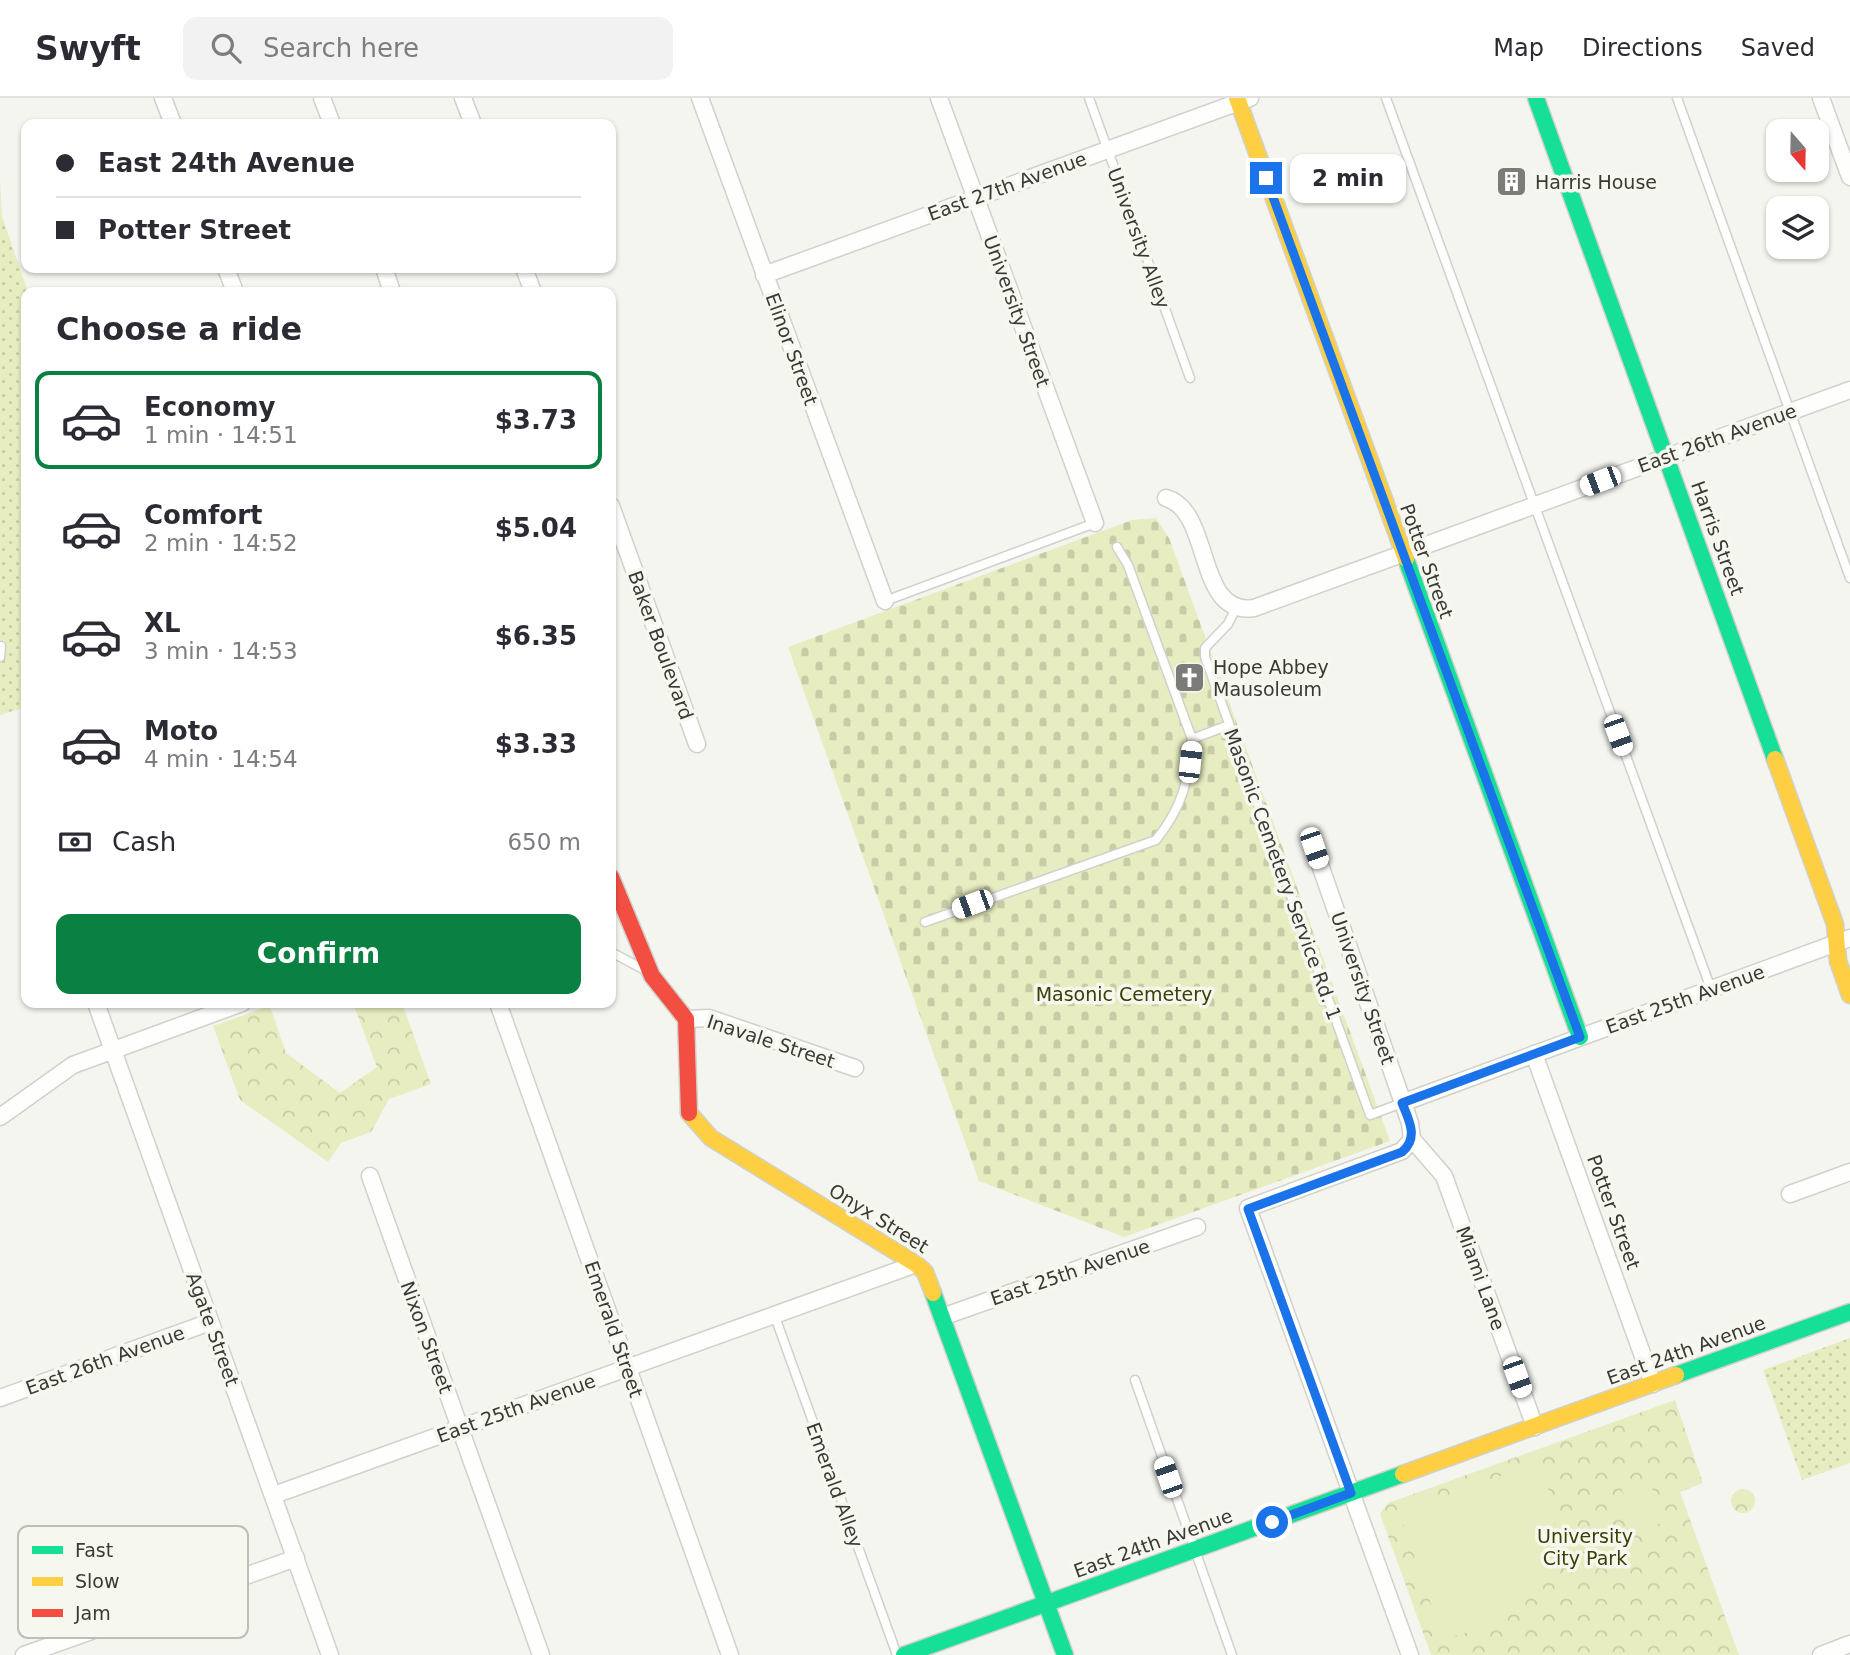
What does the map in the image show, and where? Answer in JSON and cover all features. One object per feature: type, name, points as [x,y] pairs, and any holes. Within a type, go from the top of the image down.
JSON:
[{"type":"street","points":[[163,98],[171,119]]},
{"type":"street","points":[[322,98],[330,119]]},
{"type":"street","points":[[463,98],[470,119]]},
{"type":"street","name":"Elinor Street","points":[[700,98],[885,601]]},
{"type":"street","name":"University Street","points":[[939,98],[1095,523]]},
{"type":"street","name":"Harris Street","points":[[1536,98],[1835,924],[1844,940],[1838,961],[1850,995]]},
{"type":"street","points":[[1821,98],[1850,177]]},
{"type":"street","name":"East 27th Avenue","points":[[764,275],[1242,99]]},
{"type":"street","name":"Potter Street","points":[[1242,99],[1402,555],[1580,1037]]},
{"type":"street","name":"East 26th Avenue","points":[[1236,608],[1254,608],[1850,390]]},
{"type":"street","points":[[1166,498],[1184,510],[1218,591],[1236,608]]},
{"type":"street","name":"Baker Boulevard","points":[[616,520],[697,744]]},
{"type":"street","name":"University Street","points":[[1311,839],[1410,1123],[1412,1139]]},
{"type":"street","points":[[616,889],[652,976],[686,1018]]},
{"type":"street","name":"East 25th Avenue","points":[[1402,1103],[1844,940]]},
{"type":"street","name":"Agate Street","points":[[98,1008],[330,1655]]},
{"type":"street","points":[[0,1118],[66,1070],[229,1008]]},
{"type":"street","name":"Emerald Street","points":[[500,1008],[730,1655]]},
{"type":"street","name":"Inavale Street","points":[[686,1018],[709,1018],[781,1045],[855,1068]]},
{"type":"street","name":"Onyx Street","points":[[686,1018],[687,1102],[689,1113],[702,1131],[925,1272],[1065,1655]]},
{"type":"street","name":"Potter Street","points":[[1534,1054],[1653,1384]]},
{"type":"street","points":[[1410,1655],[1248,1209],[1402,1152],[1412,1139]]},
{"type":"street","name":"Miami Lane","points":[[1412,1139],[1444,1176],[1535,1427]]},
{"type":"street","points":[[1790,1194],[1850,1172]]},
{"type":"street","name":"Nixon Street","points":[[370,1176],[541,1655]]},
{"type":"street","name":"East 25th Avenue","points":[[942,1317],[1197,1227]]},
{"type":"street","name":"East 25th Avenue","points":[[274,1495],[916,1264]]},
{"type":"street","name":"East 24th Avenue","points":[[904,1655],[1850,1312]]},
{"type":"street","name":"East 26th Avenue","points":[[0,1398],[210,1322]]},
{"type":"street","points":[[248,1575],[296,1558]]},
{"type":"street","points":[[24,1655],[72,1638]]},
{"type":"street","points":[[1821,1655],[1850,1644]]},
{"type":"lane","name":"University Alley","points":[[1089,98],[1190,378]]},
{"type":"lane","points":[[1386,98],[1711,989]]},
{"type":"lane","points":[[1677,98],[1850,578]]},
{"type":"lane","points":[[885,601],[1095,523]]},
{"type":"lane","points":[[925,922],[1156,840],[1173,818],[1188,783],[1192,739],[1128,565],[1117,547]]},
{"type":"lane","name":"Masonic Cemetery Service Rd. 1","points":[[1236,608],[1228,625],[1205,648],[1229,725],[1370,1115],[1402,1103]]},
{"type":"lane","points":[[0,657],[1,646]]},
{"type":"lane","points":[[1192,739],[1229,725]]},
{"type":"lane","points":[[616,955],[652,976]]},
{"type":"lane","name":"Emerald Alley","points":[[774,1314],[897,1655]]},
{"type":"lane","points":[[1135,1380],[1232,1655]]},
{"type":"green space","points":[[0,179],[2,216],[26,287],[21,287],[21,709],[0,715]]},
{"type":"green space","name":"Masonic Cemetery","points":[[1156,518],[1169,538],[1390,1141],[1124,1237],[979,1181],[788,647],[1132,520]]},
{"type":"green space","points":[[271,1008],[286,1053],[340,1093],[377,1067],[355,1008],[404,1008],[431,1084],[389,1099],[371,1132],[341,1143],[328,1162],[240,1100],[213,1026]]},
{"type":"green space","points":[[1850,1338],[1850,1463],[1802,1480],[1763,1370]]},
{"type":"green space","name":"University City Park","points":[[1675,1400],[1703,1483],[1680,1492],[1739,1655],[1431,1655],[1380,1514],[1388,1503]]},
{"type":"green space","points":[[1534,1464],[1549,1492],[1555,1520],[1551,1548],[1540,1574],[1522,1597],[1499,1616],[1472,1630],[1443,1638],[1402,1521],[1407,1510]]},
{"type":"green space","points":[[1648,1477],[1664,1522],[1637,1531],[1621,1487]]},
{"type":"green space","points":[[1743,1489],[1754,1496],[1755,1501],[1748,1512],[1743,1513],[1732,1506],[1731,1501],[1738,1490]]},
{"type":"traffic: fast","points":[[1536,98],[1775,759]]},
{"type":"traffic: fast","points":[[1406,559],[1580,1037]]},
{"type":"traffic: fast","points":[[933,1293],[1065,1655]]},
{"type":"traffic: fast","points":[[1676,1375],[1850,1312]]},
{"type":"traffic: fast","points":[[904,1655],[1403,1474]]},
{"type":"traffic: slow","points":[[1237,98],[1406,559]]},
{"type":"traffic: slow","points":[[1775,759],[1835,924],[1838,961],[1850,995]]},
{"type":"traffic: slow","points":[[689,1113],[711,1138],[916,1264],[925,1272],[933,1293]]},
{"type":"traffic: slow","points":[[1403,1474],[1676,1375]]},
{"type":"traffic: jam","points":[[616,889],[652,976],[686,1019],[689,1113]]},
{"type":"place","name":"Harris House","points":[[1512,182]]},
{"type":"place","name":"Hope Abbey Mausoleum","points":[[1190,678]]},
{"type":"route","points":[[1266,178],[1580,1037],[1402,1103],[1410,1123],[1412,1139],[1402,1152],[1248,1209],[1351,1493],[1272,1522]]}]
